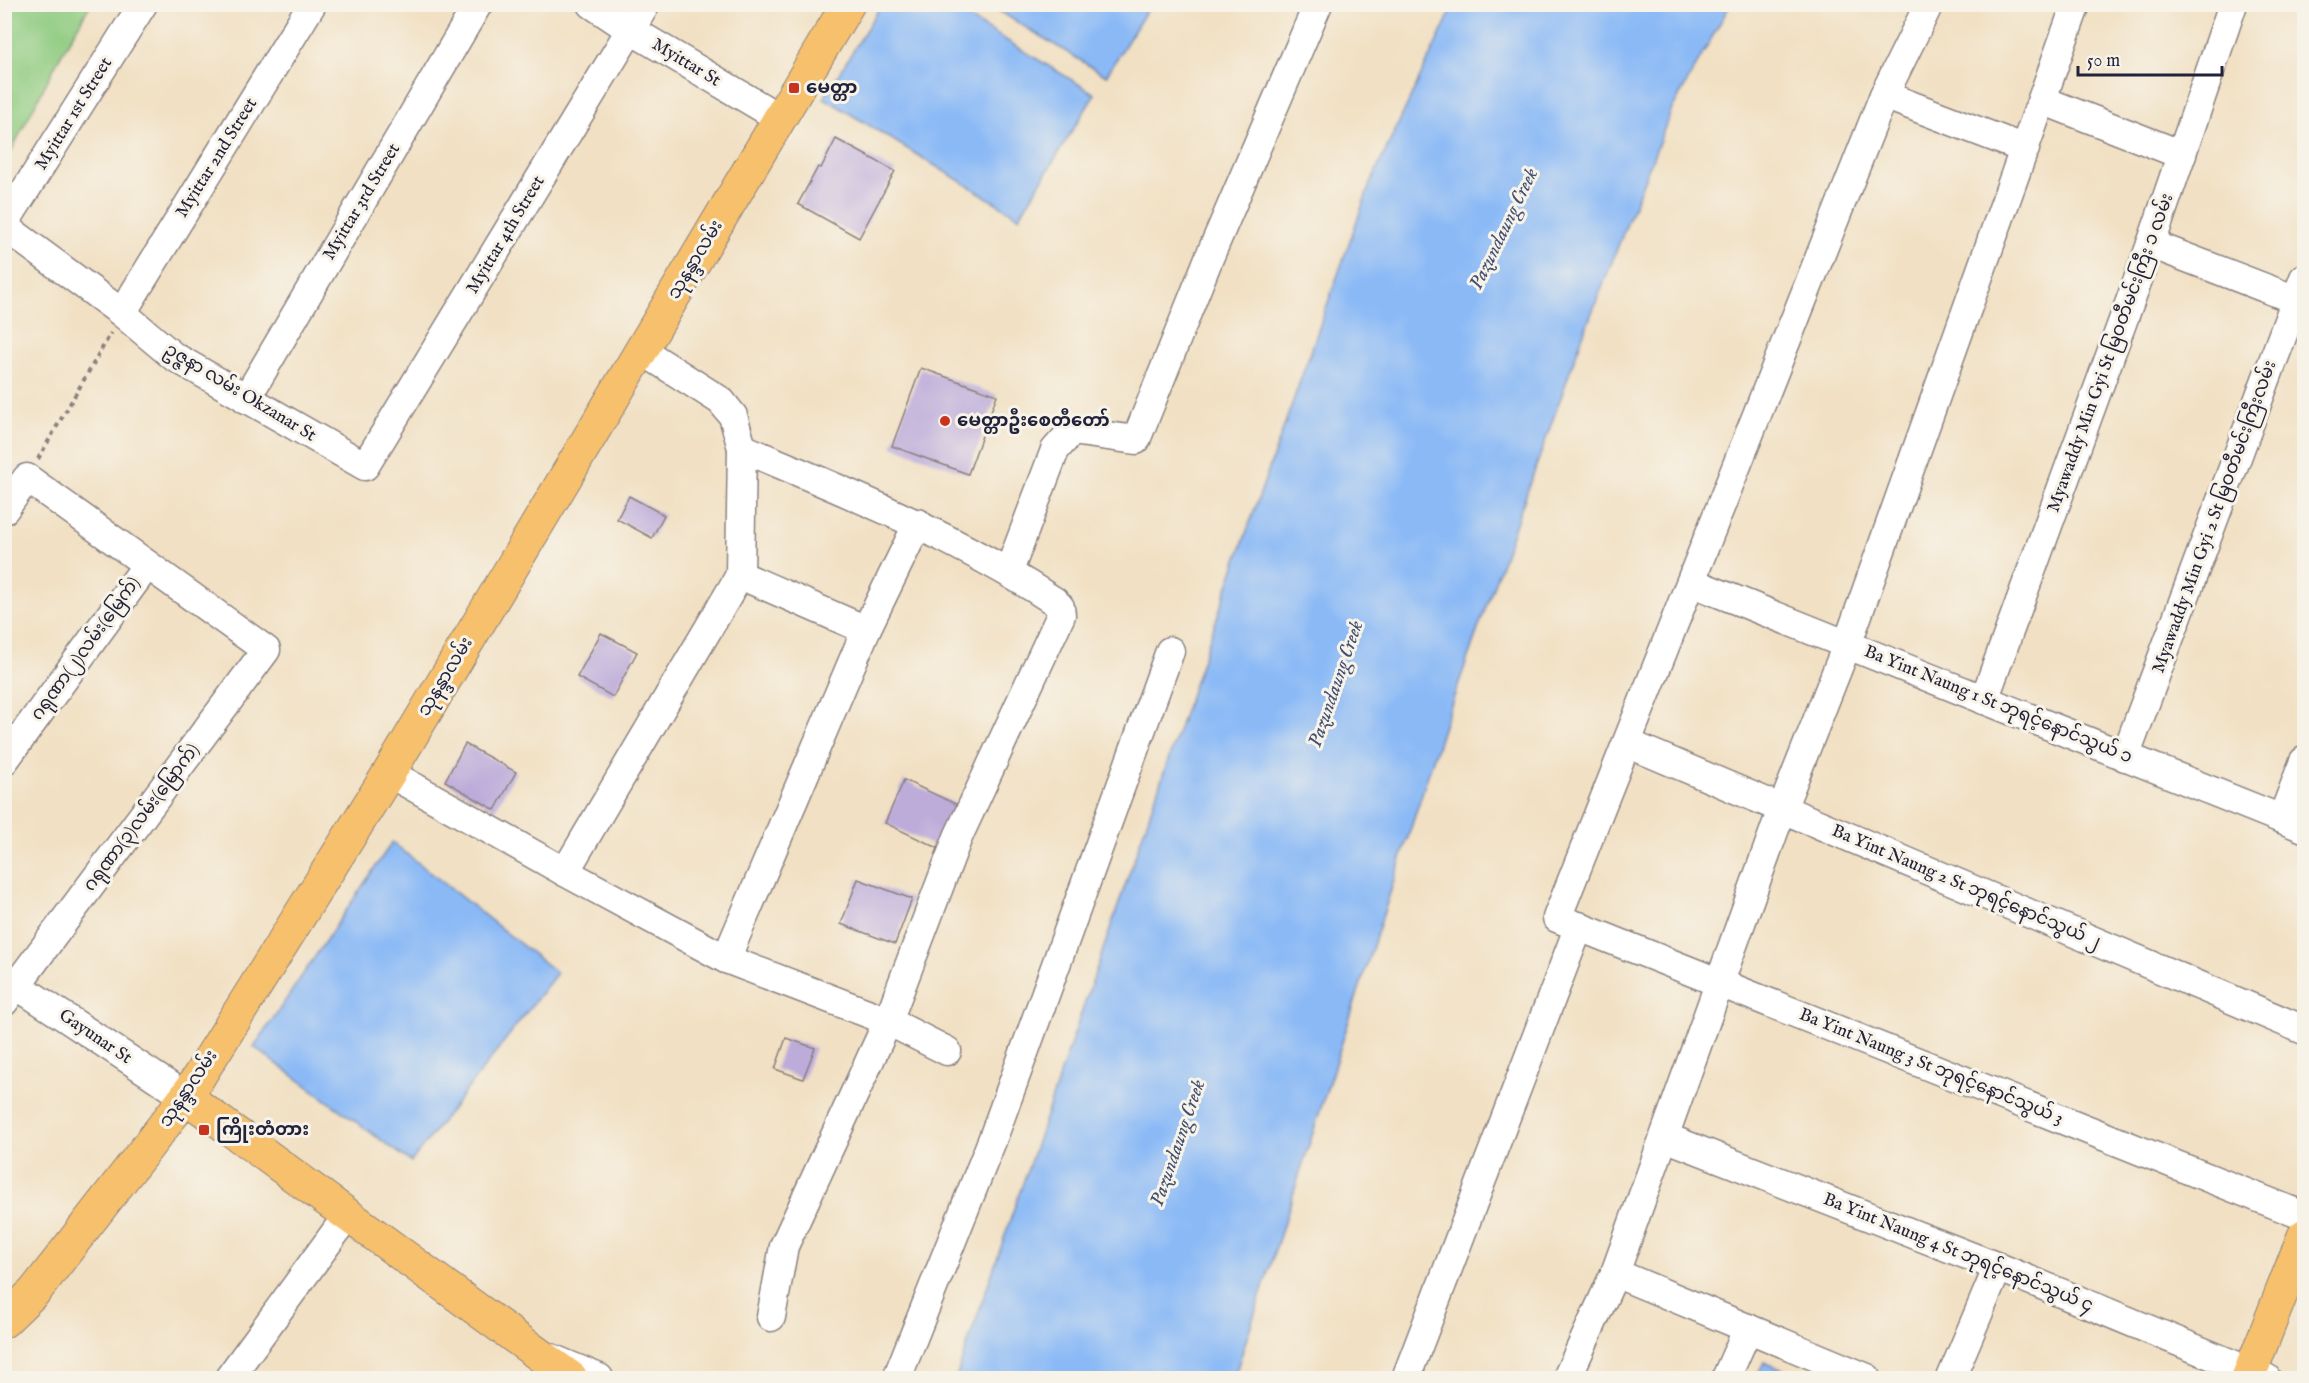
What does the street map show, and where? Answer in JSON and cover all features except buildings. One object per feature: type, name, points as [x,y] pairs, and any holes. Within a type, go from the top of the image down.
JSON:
[{"type":"main road","name":"သုနန္ဒာလမ်း","points":[[4,1321],[35,1291],[186,1097],[389,773],[848,4]]},
{"type":"main road","points":[[186,1097],[571,1378]]},
{"type":"main road","points":[[2255,1376],[2304,1236]]},
{"type":"street","name":"Myittar 1st Street","points":[[4,225],[142,4]]},
{"type":"street","name":"Myittar 2nd Street","points":[[122,313],[312,4]]},
{"type":"street","name":"Myittar 3rd Street","points":[[246,399],[478,4]]},
{"type":"street","name":"Myittar St","points":[[592,4],[631,30],[781,119]]},
{"type":"street","name":"Myittar 4th Street","points":[[365,466],[646,4]]},
{"type":"street","points":[[1009,571],[1055,450],[1072,431],[1136,440],[1209,258],[1318,4]]},
{"type":"street","points":[[1406,1378],[1568,922],[1627,743],[1884,96],[1929,4]]},
{"type":"street","points":[[1567,1378],[1615,1273],[1782,809],[1847,645],[2076,4]]},
{"type":"street","name":"Myawaddy Min Gyi St မြဝတီမင်းကြီး ၁ လမ်း","points":[[1984,700],[2151,244],[2233,4]]},
{"type":"street","points":[[1884,96],[2025,149]]},
{"type":"street","points":[[2042,100],[2182,155]]},
{"type":"street","name":"ဥဇ္ဇနာ လမ်း Okzanar St","points":[[4,225],[122,313],[173,356],[365,466]]},
{"type":"street","points":[[2151,244],[2302,294]]},
{"type":"street","name":"Myawaddy Min Gyi 2 St မြဝတီမင်းကြီးလမ်း","points":[[2126,757],[2302,294]]},
{"type":"street","points":[[565,872],[740,575],[742,448],[734,416],[728,407],[641,350]]},
{"type":"street","points":[[742,448],[918,523],[1009,571],[1054,601],[1060,607],[1061,615],[958,837],[888,1021],[784,1246],[771,1317]]},
{"type":"street","points":[[4,510],[27,478],[147,566]]},
{"type":"street","points":[[726,959],[866,630],[918,523]]},
{"type":"street","name":"ဂရုဏာ(၃)လမ်း(မြောက်)","points":[[9,988],[266,650],[147,566]]},
{"type":"street","name":"ဂရုဏာ(၂)လမ်း(မြေက်)","points":[[4,761],[147,566]]},
{"type":"street","points":[[740,575],[866,630]]},
{"type":"street","name":"Ba Yint Naung 1 St ဘုရင့်နောင်သွယ် ၁","points":[[1691,582],[2293,824]]},
{"type":"street","points":[[897,1378],[993,1138],[1170,651]]},
{"type":"street","name":"Ba Yint Naung 2 St ဘုရင့်နောင်သွယ် ၂","points":[[1627,743],[2304,1030]]},
{"type":"street","points":[[2293,824],[2304,761]]},
{"type":"street","points":[[389,773],[726,959],[888,1021],[947,1051]]},
{"type":"street","name":"Ba Yint Naung 3 St ဘုရင့်နောင်သွယ် 3","points":[[1568,922],[2304,1216]]},
{"type":"street","name":"Gayunar St","points":[[9,988],[186,1097]]},
{"type":"street","name":"Ba Yint Naung 4 St ဘုရင့်နောင်သွယ် ၄","points":[[1665,1137],[1998,1268],[2255,1376]]},
{"type":"street","points":[[229,1378],[348,1215]]},
{"type":"street","points":[[1951,1378],[1998,1268]]},
{"type":"street","points":[[1615,1273],[1867,1378]]},
{"type":"street","points":[[1726,1378],[1748,1328]]},
{"type":"street","points":[[532,1350],[599,1378]]},
{"type":"path","points":[[27,478],[122,313]]},
{"type":"green space","points":[[5,4],[90,5],[56,64],[5,163]]},
{"type":"water","points":[[881,5],[948,5],[1095,94],[1019,217],[824,98]]},
{"type":"water","points":[[989,5],[1150,5],[1106,76]]},
{"type":"water","name":"Pazundaung Creek","points":[[1454,5],[1730,5],[1672,109],[1582,338],[1446,719],[1234,1378],[956,1378],[1244,539],[1370,184]]},
{"type":"water","points":[[392,842],[557,973],[411,1162],[254,1047]]},
{"type":"water","points":[[1764,1362],[1803,1378],[1756,1378]]},
{"type":"place","name":"မေတ္တာ","points":[[794,88]]},
{"type":"place","name":"မေတ္တာဦးစေတီတော်","points":[[945,421]]},
{"type":"place","name":"ကြိုးတံတား","points":[[204,1130]]}]
